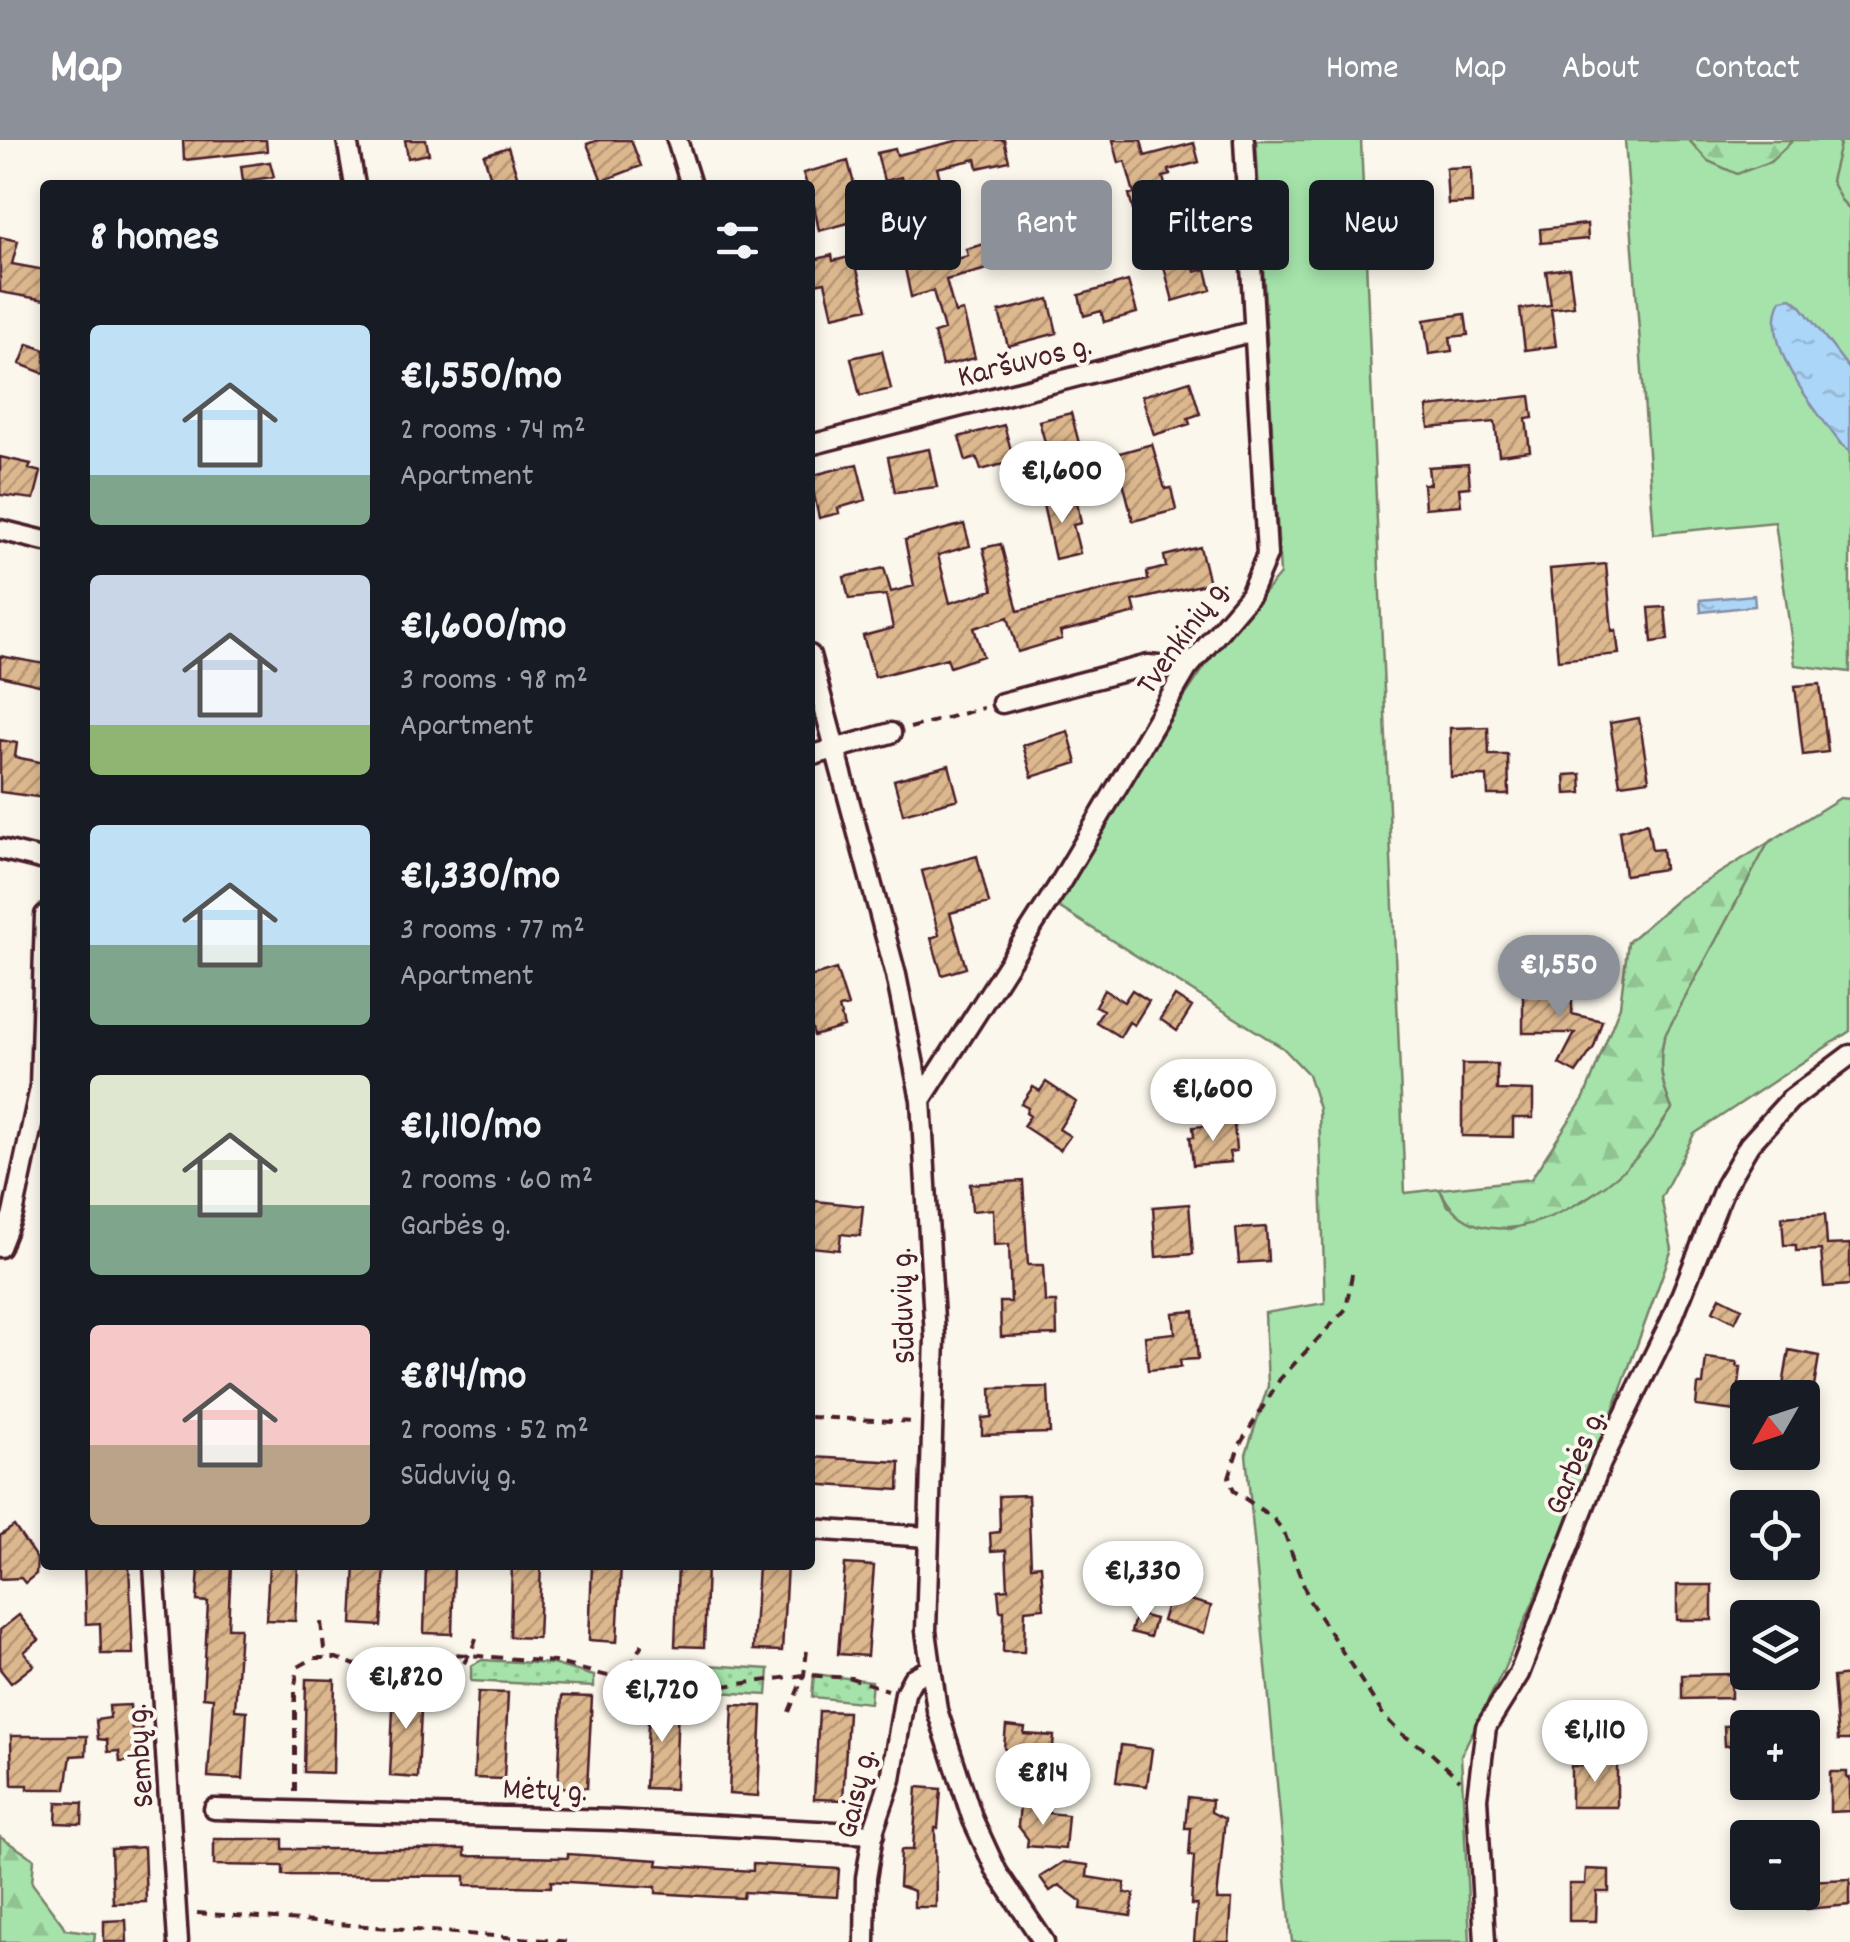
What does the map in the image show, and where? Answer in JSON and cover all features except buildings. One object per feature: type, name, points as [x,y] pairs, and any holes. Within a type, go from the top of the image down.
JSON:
[{"type":"street","points":[[347,140],[353,180]]},
{"type":"street","name":"Tvenkinių g.","points":[[921,1100],[1059,885],[1186,669],[1250,595],[1267,555],[1244,140]]},
{"type":"street","points":[[682,141],[690,180]]},
{"type":"street","name":"Karšuvos g.","points":[[815,444],[1254,332]]},
{"type":"street","points":[[0,530],[40,539]]},
{"type":"street","points":[[1002,704],[1148,665],[1186,669]]},
{"type":"street","name":"Sūduvių g.","points":[[815,675],[896,975],[921,1100],[935,1337],[926,1612],[930,1668],[946,1740],[972,1820],[998,1872],[1044,1942]]},
{"type":"street","points":[[815,754],[891,733]]},
{"type":"street","points":[[0,849],[40,859]]},
{"type":"street","name":"Garbės g.","points":[[1485,1942],[1477,1798],[1486,1726],[1519,1674],[1601,1463],[1671,1321],[1725,1186],[1749,1144],[1790,1100],[1850,1056]]},
{"type":"street","points":[[0,1247],[13,1214],[40,1088]]},
{"type":"street","points":[[815,1529],[928,1537]]},
{"type":"street","name":"Sembų g.","points":[[154,1570],[178,1942]]},
{"type":"street","points":[[905,1694],[914,1678],[930,1668]]},
{"type":"street","name":"Gaisų g.","points":[[865,1942],[864,1902],[874,1834],[891,1778],[905,1694]]},
{"type":"street","name":"Mėtų g.","points":[[214,1809],[613,1820],[874,1834]]},
{"type":"path","points":[[891,733],[1002,704]]},
{"type":"path","points":[[1352,1274],[1346,1309],[1280,1379],[1239,1446],[1229,1477],[1234,1491],[1273,1518],[1284,1532],[1309,1600],[1384,1716],[1400,1733],[1442,1762],[1477,1798]]},
{"type":"path","points":[[815,1418],[932,1423]]},
{"type":"path","points":[[321,1622],[325,1658]]},
{"type":"path","points":[[450,1696],[452,1682],[472,1656],[477,1634]]},
{"type":"path","points":[[618,1701],[623,1680],[642,1644]]},
{"type":"path","points":[[789,1712],[804,1675],[807,1650]]},
{"type":"path","points":[[295,1811],[295,1686],[298,1667],[314,1658],[336,1658],[355,1665],[442,1653],[554,1662],[623,1680],[725,1686],[804,1675],[851,1678],[905,1694]]},
{"type":"path","points":[[177,1911],[570,1942]]},
{"type":"green space","points":[[1256,140],[1361,140],[1363,180],[1309,180],[1309,270],[1366,270],[1405,1193],[1440,1189],[1447,1206],[1510,1230],[1583,1201],[1634,1160],[1672,1109],[1662,1074],[1664,1037],[1768,843],[1840,798],[1850,799],[1850,1031],[1694,1134],[1661,1198],[1672,1249],[1611,1416],[1558,1545],[1461,1755],[1470,1942],[1292,1942],[1246,1454],[1268,1386],[1265,1313],[1325,1303],[1319,1109],[1308,1074],[1283,1048],[1057,906],[1185,696],[1216,650],[1280,574],[1263,270],[1289,270],[1289,180],[1258,180]]},
{"type":"green space","points":[[1625,140],[1689,140],[1708,161],[1770,162],[1793,140],[1841,140],[1841,200],[1850,209],[1850,370],[1833,350],[1840,443],[1850,451],[1850,672],[1795,665],[1775,522],[1654,534]]},
{"type":"green space","points":[[1689,140],[1793,140],[1770,162],[1737,174],[1708,161]]},
{"type":"green space","points":[[1841,140],[1850,140],[1850,209],[1831,181]]},
{"type":"green space","points":[[1768,843],[1664,1037],[1662,1074],[1672,1109],[1640,1154],[1592,1195],[1535,1222],[1507,1228],[1480,1226],[1457,1213],[1440,1189],[1531,1179],[1584,1098],[1620,1006],[1628,942],[1679,898]]},
{"type":"green space","points":[[456,1658],[456,1672],[436,1678],[396,1676],[397,1665]]},
{"type":"green space","points":[[482,1660],[552,1664],[594,1676],[594,1687],[471,1681],[471,1666]]},
{"type":"green space","points":[[643,1661],[769,1669],[767,1695],[632,1687],[633,1673]]},
{"type":"green space","points":[[814,1674],[872,1681],[870,1703],[812,1697]]},
{"type":"green space","points":[[0,1837],[34,1859],[32,1883],[66,1929],[95,1933],[94,1942],[0,1942]]},
{"type":"water","points":[[1791,298],[1850,370],[1850,451],[1805,395],[1783,356],[1776,317],[1781,300]]},
{"type":"water","points":[[1754,595],[1755,606],[1701,612],[1700,600]]}]
